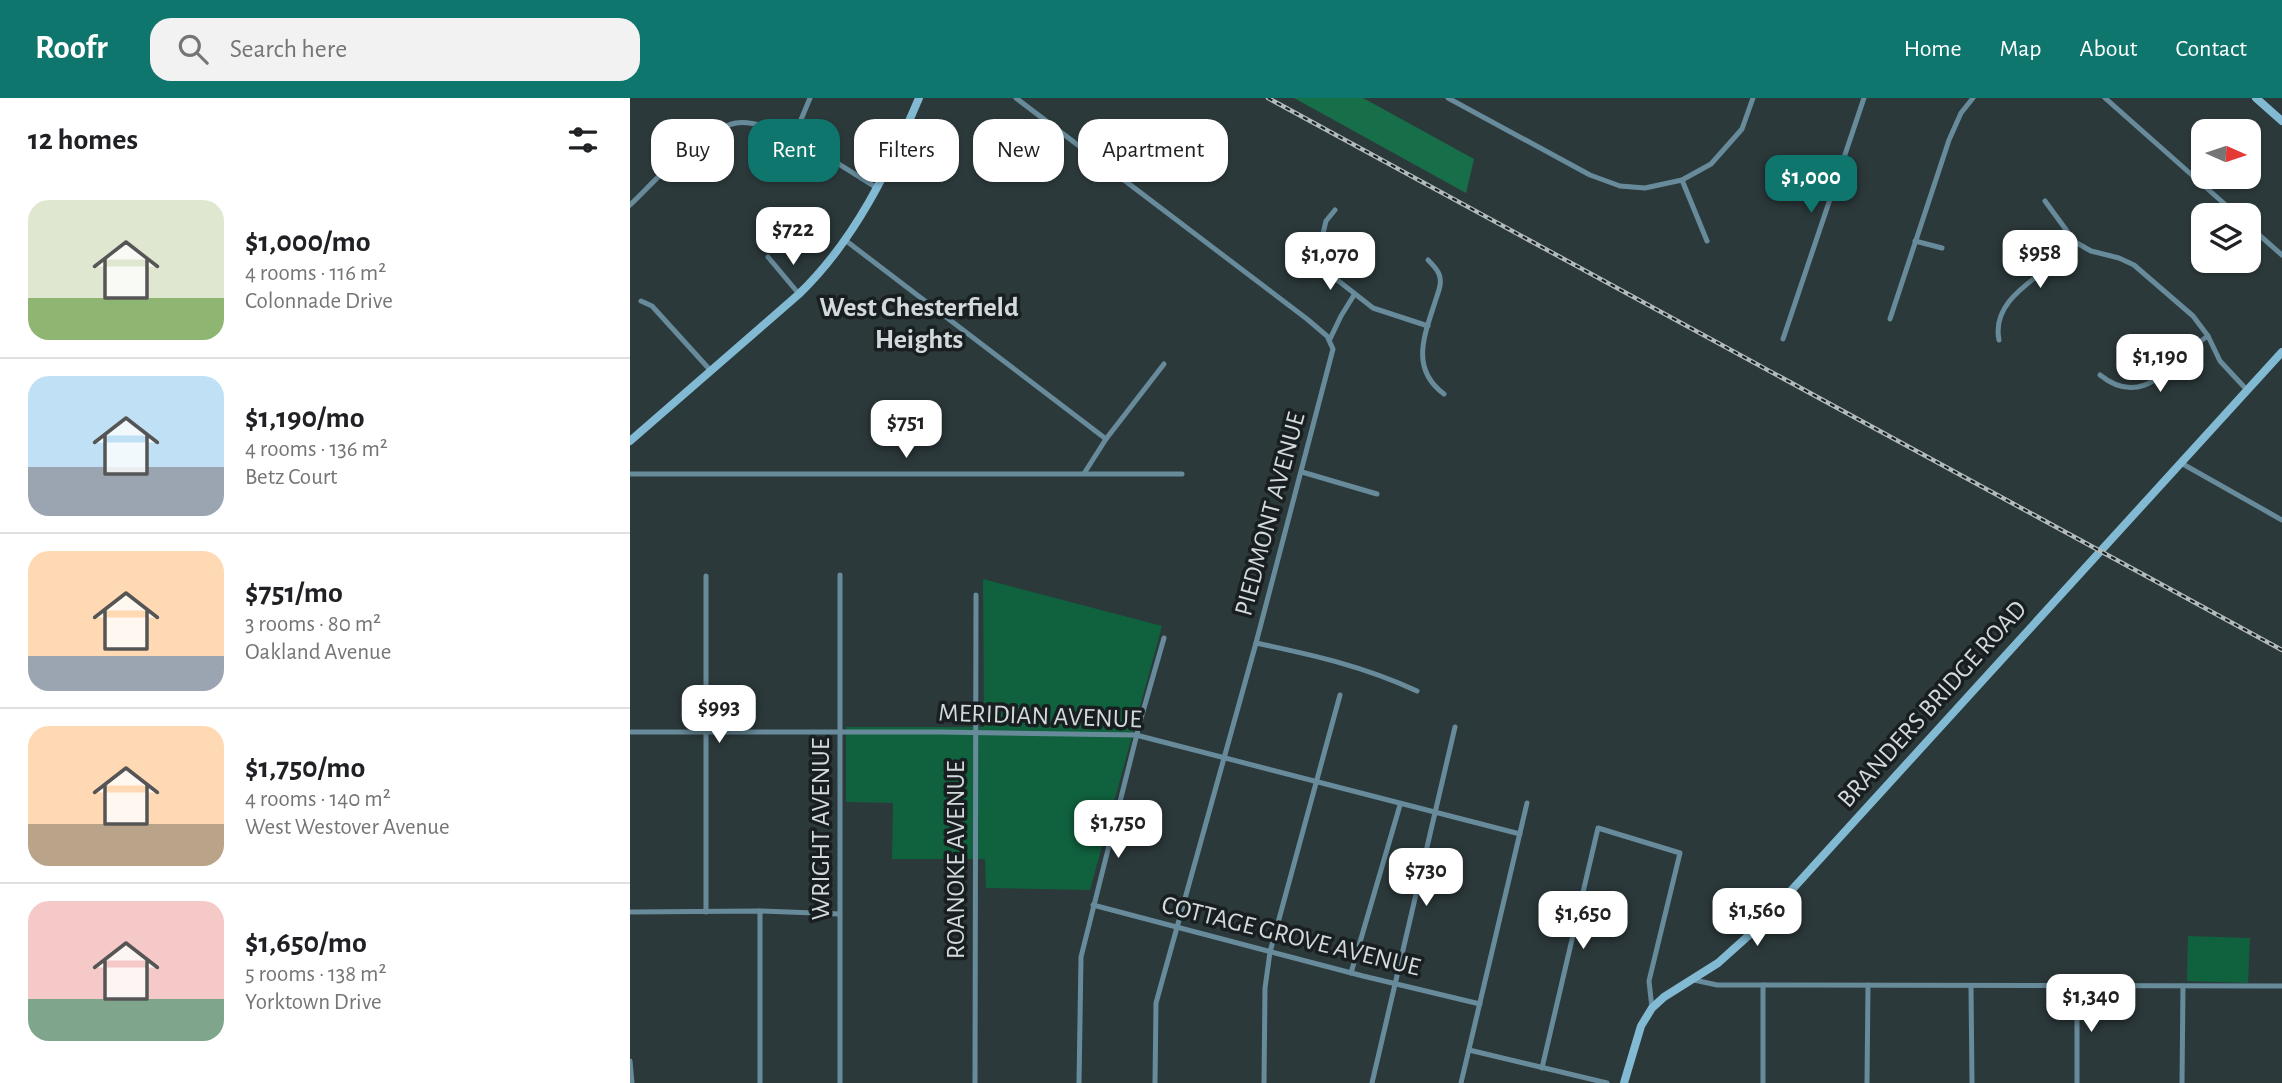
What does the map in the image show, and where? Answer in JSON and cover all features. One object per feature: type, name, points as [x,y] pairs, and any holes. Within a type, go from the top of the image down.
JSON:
[{"type":"street","points":[[801,119],[810,98]]},
{"type":"street","points":[[630,441],[799,294],[824,268],[877,188],[899,146],[919,98]]},
{"type":"street","points":[[1016,98],[1330,339],[1354,295]]},
{"type":"street","points":[[1448,98],[1603,181],[1620,186],[1645,188],[1682,180],[1711,164],[1742,129],[1753,98]]},
{"type":"street","points":[[1783,340],[1864,98]]},
{"type":"street","points":[[1890,319],[1958,119],[1973,98]]},
{"type":"street","points":[[2105,98],[2223,203]]},
{"type":"street","points":[[2256,98],[2282,121]]},
{"type":"street","points":[[630,205],[695,145],[728,125],[748,123]]},
{"type":"street","points":[[840,166],[877,188]]},
{"type":"street","points":[[1682,180],[1707,241]]},
{"type":"street","points":[[2045,201],[2075,242],[2091,251],[2134,265],[2193,316],[2208,336],[2220,362],[2247,390]]},
{"type":"street","points":[[1335,210],[1326,221],[1321,242],[1321,259],[1331,275],[1354,295],[1379,311],[1428,326]]},
{"type":"street","points":[[2261,237],[2282,255]]},
{"type":"street","points":[[845,240],[1106,439]]},
{"type":"street","points":[[1915,241],[1942,248]]},
{"type":"street","points":[[1999,341],[1998,322],[2003,310],[2023,288],[2075,242]]},
{"type":"street","points":[[768,257],[799,294]]},
{"type":"street","points":[[1428,260],[1438,271],[1440,286],[1421,359],[1429,380],[1444,394]]},
{"type":"street","points":[[641,302],[652,306],[710,371]]},
{"type":"street","points":[[2099,375],[2131,388],[2148,384],[2162,376],[2194,345],[2208,336]]},
{"type":"street","name":"PIEDMONT AVENUE","points":[[1155,1083],[1156,1003],[1302,472],[1332,355],[1330,339]]},
{"type":"street","name":"BRANDERS BRIDGE ROAD","points":[[1623,1083],[1641,1026],[1652,1008],[1741,944],[2282,352]]},
{"type":"street","points":[[1085,472],[1106,439],[1164,364]]},
{"type":"street","points":[[2180,463],[2282,520]]},
{"type":"street","points":[[1302,472],[1377,494]]},
{"type":"street","points":[[630,474],[1182,474]]},
{"type":"street","name":"WRIGHT AVENUE","points":[[840,575],[840,1083]]},
{"type":"street","points":[[706,576],[706,912]]},
{"type":"street","name":"ROANOKE AVENUE","points":[[975,1083],[976,595]]},
{"type":"street","points":[[1079,1083],[1080,966],[1136,735],[1164,638]]},
{"type":"street","points":[[1256,643],[1329,657],[1381,674],[1417,691]]},
{"type":"street","points":[[1264,1083],[1265,988],[1270,952],[1340,695]]},
{"type":"street","points":[[1372,1083],[1455,727]]},
{"type":"street","name":"MERIDIAN AVENUE","points":[[630,732],[1136,735],[1520,834]]},
{"type":"street","points":[[1461,1083],[1527,803]]},
{"type":"street","points":[[1351,973],[1400,805]]},
{"type":"street","points":[[1542,1068],[1598,828],[1680,853],[1681,858],[1649,981],[1652,1008]]},
{"type":"street","name":"COTTAGE GROVE AVENUE","points":[[1093,905],[1480,1004]]},
{"type":"street","points":[[760,911],[760,1083]]},
{"type":"street","points":[[630,912],[760,911],[840,914]]},
{"type":"street","points":[[1694,980],[1710,985],[2282,986]]},
{"type":"street","points":[[1763,985],[1763,1083]]},
{"type":"street","points":[[1867,1083],[1868,985]]},
{"type":"street","points":[[1972,986],[1972,1083]]},
{"type":"street","points":[[2077,986],[2077,1083]]},
{"type":"street","points":[[2182,1083],[2183,986]]},
{"type":"street","points":[[1469,1050],[1607,1083]]},
{"type":"street","points":[[630,1061],[632,1083]]},
{"type":"green space","points":[[1294,98],[1363,98],[1474,159],[1466,193]]},
{"type":"green space","points":[[983,579],[1162,626],[1090,890],[986,888],[985,859],[892,859],[893,803],[846,802],[846,727],[984,727]]},
{"type":"green space","points":[[2188,936],[2250,938],[2248,983],[2187,981]]},
{"type":"railway","points":[[1268,98],[2282,650]]},
{"type":"district","name":"West Chesterfield Heights","points":[[919,324]]}]
